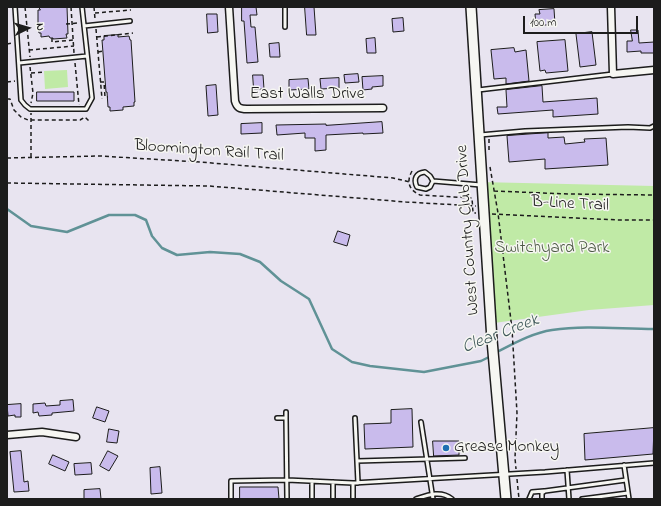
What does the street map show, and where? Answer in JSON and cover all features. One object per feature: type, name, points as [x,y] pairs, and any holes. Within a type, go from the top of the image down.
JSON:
[{"type":"main road","name":"West Country Club Drive","points":[[471,7],[492,340],[506,499]]},
{"type":"street","name":"East Walls Drive","points":[[229,7],[235,101],[236,106],[239,108],[309,110],[383,108]]},
{"type":"street","points":[[611,7],[613,74],[654,70]]},
{"type":"street","points":[[7,435],[42,432],[59,436],[76,437]]},
{"type":"lane","points":[[15,7],[21,100],[30,109],[86,109],[92,98],[82,7]]},
{"type":"lane","points":[[285,7],[286,27]]},
{"type":"lane","points":[[84,26],[130,21]]},
{"type":"lane","points":[[19,63],[87,56]]},
{"type":"lane","points":[[476,90],[613,74]]},
{"type":"lane","points":[[479,136],[488,134],[550,130],[628,127],[650,128],[654,126]]},
{"type":"lane","points":[[425,172],[433,181],[430,187],[426,189],[417,187],[415,182],[416,176],[425,172]]},
{"type":"lane","points":[[433,181],[482,186]]},
{"type":"lane","points":[[286,412],[287,499]]},
{"type":"lane","points":[[277,418],[286,418]]},
{"type":"lane","points":[[355,418],[358,483]]},
{"type":"lane","points":[[421,422],[431,478],[433,499]]},
{"type":"lane","points":[[357,461],[465,458]]},
{"type":"lane","points":[[231,499],[231,481],[287,480],[358,483],[654,463]]},
{"type":"lane","points":[[624,465],[628,499]]},
{"type":"lane","points":[[567,470],[569,499]]},
{"type":"lane","points":[[529,499],[532,492],[626,480]]},
{"type":"lane","points":[[312,481],[312,499]]},
{"type":"lane","points":[[333,482],[333,499]]},
{"type":"lane","points":[[353,483],[354,499]]},
{"type":"lane","points":[[542,499],[542,493],[545,490]]},
{"type":"lane","points":[[416,499],[432,493],[446,495],[452,499]]},
{"type":"lane","points":[[582,499],[607,497],[628,493]]},
{"type":"path","points":[[26,7],[30,57]]},
{"type":"path","points":[[70,7],[74,53]]},
{"type":"path","points":[[94,7],[95,20]]},
{"type":"path","points":[[95,13],[131,10]]},
{"type":"path","points":[[66,24],[79,23]]},
{"type":"path","points":[[96,29],[102,99]]},
{"type":"path","points":[[97,37],[133,33]]},
{"type":"path","points":[[52,38],[52,42],[73,40]]},
{"type":"path","points":[[7,44],[12,44]]},
{"type":"path","points":[[29,50],[74,46]]},
{"type":"path","points":[[98,52],[104,51]]},
{"type":"path","points":[[75,63],[79,104]]},
{"type":"path","points":[[30,67],[33,93],[32,103]]},
{"type":"path","points":[[31,73],[44,72]]},
{"type":"path","points":[[7,82],[15,81]]},
{"type":"path","points":[[100,82],[104,82],[105,97],[108,97]]},
{"type":"path","points":[[7,99],[10,99],[12,106],[24,119],[80,120],[85,117],[90,122]]},
{"type":"path","points":[[31,113],[31,158]]},
{"type":"path","points":[[488,134],[490,157]]},
{"type":"path","name":"Bloomington Rail Trail","points":[[7,158],[100,156],[200,162],[393,178],[408,182]]},
{"type":"path","points":[[490,164],[498,214],[512,329],[518,413],[515,458],[519,499]]},
{"type":"path","points":[[412,171],[408,182],[410,189],[420,195],[472,198],[473,213]]},
{"type":"path","points":[[7,183],[209,186],[473,207],[484,205]]},
{"type":"path","points":[[494,191],[654,195]]},
{"type":"path","name":"B-Line Trail","points":[[484,215],[498,214],[654,220]]},
{"type":"green space","points":[[67,70],[68,87],[45,89],[44,71]]},
{"type":"green space","name":"Switchyard Park","points":[[479,182],[654,186],[654,305],[589,310],[494,323]]},
{"type":"building","points":[[39,7],[67,7],[67,38],[53,39],[49,36],[41,37],[38,27]]},
{"type":"building","points":[[242,7],[256,7],[257,15],[250,15],[251,27],[255,27],[258,62],[247,63],[244,21],[242,21]]},
{"type":"building","points":[[305,7],[314,7],[316,35],[307,35]]},
{"type":"building","points":[[554,9],[555,24],[536,26],[535,14],[540,14],[539,10]]},
{"type":"building","points":[[207,14],[217,14],[218,32],[208,33]]},
{"type":"building","points":[[403,18],[404,31],[393,32],[392,19]]},
{"type":"building","points":[[631,30],[638,30],[639,43],[654,42],[654,53],[641,53],[641,51],[627,52],[627,41],[632,41]]},
{"type":"building","points":[[592,32],[596,65],[580,67],[576,34]]},
{"type":"building","points":[[118,35],[118,37],[129,36],[131,40],[135,102],[134,106],[123,107],[123,110],[110,111],[106,92],[102,40],[104,40],[104,36]]},
{"type":"building","points":[[375,38],[376,53],[367,53],[366,39]]},
{"type":"building","points":[[565,40],[568,71],[546,73],[545,70],[540,71],[537,42]]},
{"type":"building","points":[[279,43],[280,57],[270,57],[269,44]]},
{"type":"building","points":[[514,48],[515,52],[526,50],[529,81],[506,84],[506,78],[494,79],[491,50]]},
{"type":"building","points":[[358,74],[359,82],[345,83],[344,75]]},
{"type":"building","points":[[253,75],[263,75],[264,89],[254,89]]},
{"type":"building","points":[[383,76],[383,86],[363,90],[362,77]]},
{"type":"building","points":[[339,78],[339,88],[321,89],[320,79]]},
{"type":"building","points":[[308,79],[309,89],[289,90],[289,80]]},
{"type":"building","points":[[216,85],[218,115],[208,116],[206,86]]},
{"type":"building","points":[[542,86],[543,102],[597,98],[598,114],[553,117],[553,110],[498,114],[497,107],[507,107],[506,90]]},
{"type":"building","points":[[37,92],[74,92],[74,101],[37,101]]},
{"type":"building","points":[[382,122],[383,133],[326,135],[326,150],[315,151],[315,138],[305,138],[305,133],[277,135],[276,125],[326,125]]},
{"type":"building","points":[[262,123],[262,133],[241,134],[241,124]]},
{"type":"building","points":[[548,133],[548,138],[564,137],[565,144],[585,142],[584,139],[606,138],[608,165],[545,169],[545,159],[509,162],[507,136]]},
{"type":"building","points":[[338,231],[350,235],[347,246],[334,242]]},
{"type":"building","points":[[73,400],[74,411],[39,416],[38,412],[33,413],[33,404],[45,403],[46,406],[60,405],[60,401]]},
{"type":"building","points":[[21,404],[21,417],[15,417],[15,415],[8,416],[7,405]]},
{"type":"building","points":[[97,407],[109,411],[105,422],[93,418]]},
{"type":"building","points":[[412,409],[413,447],[365,449],[364,424],[391,423],[391,410]]},
{"type":"building","points":[[654,428],[653,454],[585,460],[584,434]]},
{"type":"building","points":[[109,429],[119,431],[117,443],[107,442]]},
{"type":"building","name":"Grease Monkey","points":[[433,441],[459,441],[459,455],[434,456]]},
{"type":"building","points":[[21,451],[24,482],[28,481],[29,491],[14,492],[10,452]]},
{"type":"building","points":[[108,451],[118,456],[109,471],[100,466]]},
{"type":"building","points":[[53,455],[69,462],[65,471],[49,464]]},
{"type":"building","points":[[91,463],[92,474],[75,475],[74,464]]},
{"type":"building","points":[[160,467],[162,493],[151,494],[150,468]]},
{"type":"building","points":[[240,487],[278,487],[279,499],[240,499]]},
{"type":"building","points":[[100,489],[101,499],[84,499],[84,490]]},
{"type":"waterway","name":"Clear Creek","points":[[7,209],[31,226],[67,232],[109,215],[135,215],[146,220],[152,236],[162,248],[177,255],[210,252],[240,254],[260,262],[281,281],[309,299],[332,349],[352,362],[370,366],[424,372],[481,361],[491,356]]},
{"type":"waterway","name":"Clear Creek","points":[[495,353],[530,336],[545,331],[590,327],[654,329]]},
{"type":"place","name":"Grease Monkey","points":[[446,448]]}]
